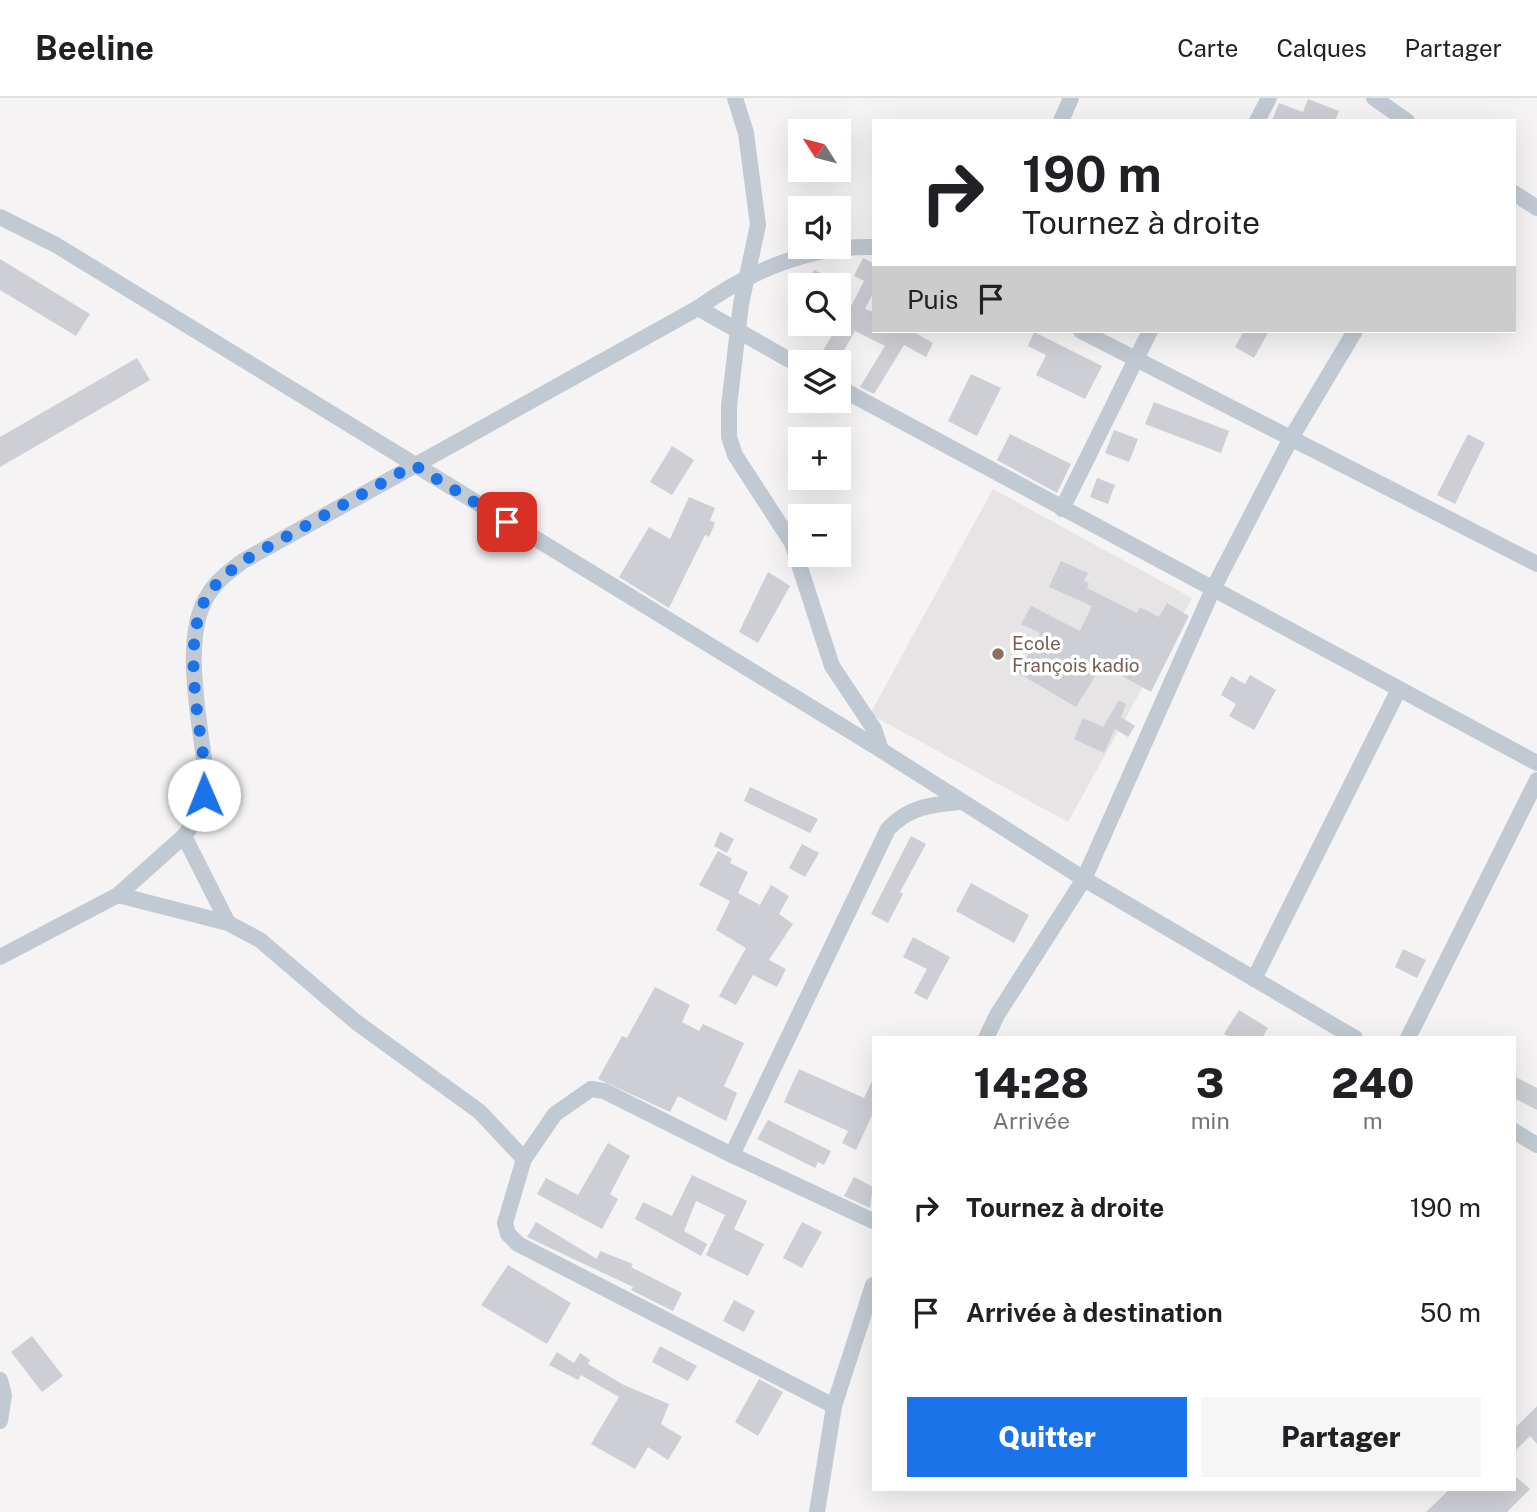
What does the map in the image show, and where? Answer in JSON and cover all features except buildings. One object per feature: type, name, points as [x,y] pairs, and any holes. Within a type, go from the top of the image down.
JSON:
[{"type":"street","points":[[736,98],[746,133],[758,225],[737,332],[729,406],[729,437],[735,456],[792,543],[832,666],[874,729],[881,750]]},
{"type":"street","points":[[1062,119],[1071,98]]},
{"type":"street","points":[[1258,119],[1269,98]]},
{"type":"street","points":[[1374,98],[1404,119]]},
{"type":"street","points":[[1516,194],[1537,208]]},
{"type":"street","points":[[0,217],[55,245],[881,750],[1084,879],[1352,1036]]},
{"type":"street","points":[[0,957],[118,895],[184,836],[198,817],[206,776],[192,657],[198,618],[207,595],[223,575],[243,561],[698,308],[748,275],[811,255],[855,247],[872,247]]},
{"type":"street","points":[[698,308],[788,360]]},
{"type":"street","points":[[1085,333],[1537,564]]},
{"type":"street","points":[[1062,509],[1149,333]]},
{"type":"street","points":[[987,1036],[997,1015],[1084,879],[1213,589],[1291,438],[1353,333]]},
{"type":"street","points":[[851,394],[1537,763]]},
{"type":"street","points":[[1254,979],[1399,689]]},
{"type":"street","points":[[1409,1036],[1537,780]]},
{"type":"street","points":[[732,1156],[888,829],[901,815],[924,806],[959,802]]},
{"type":"street","points":[[184,836],[228,923]]},
{"type":"street","points":[[118,895],[228,923],[261,940],[356,1022],[480,1112],[524,1159]]},
{"type":"street","points":[[834,1406],[519,1244],[508,1234],[505,1223],[524,1159],[555,1114],[591,1089],[604,1091],[732,1156],[872,1221]]},
{"type":"street","points":[[1516,1132],[1537,1145]]},
{"type":"street","points":[[817,1512],[834,1406],[872,1288]]},
{"type":"street","points":[[0,1380],[4,1395],[0,1421]]},
{"type":"shaded area","points":[[993,489],[1192,598],[1068,822],[870,714]]},
{"type":"place","name":"Ecole François kadio","points":[[998,654]]},
{"type":"route","points":[[204,795],[206,776],[192,657],[198,618],[207,595],[223,575],[243,561],[414,465],[507,522]]}]
